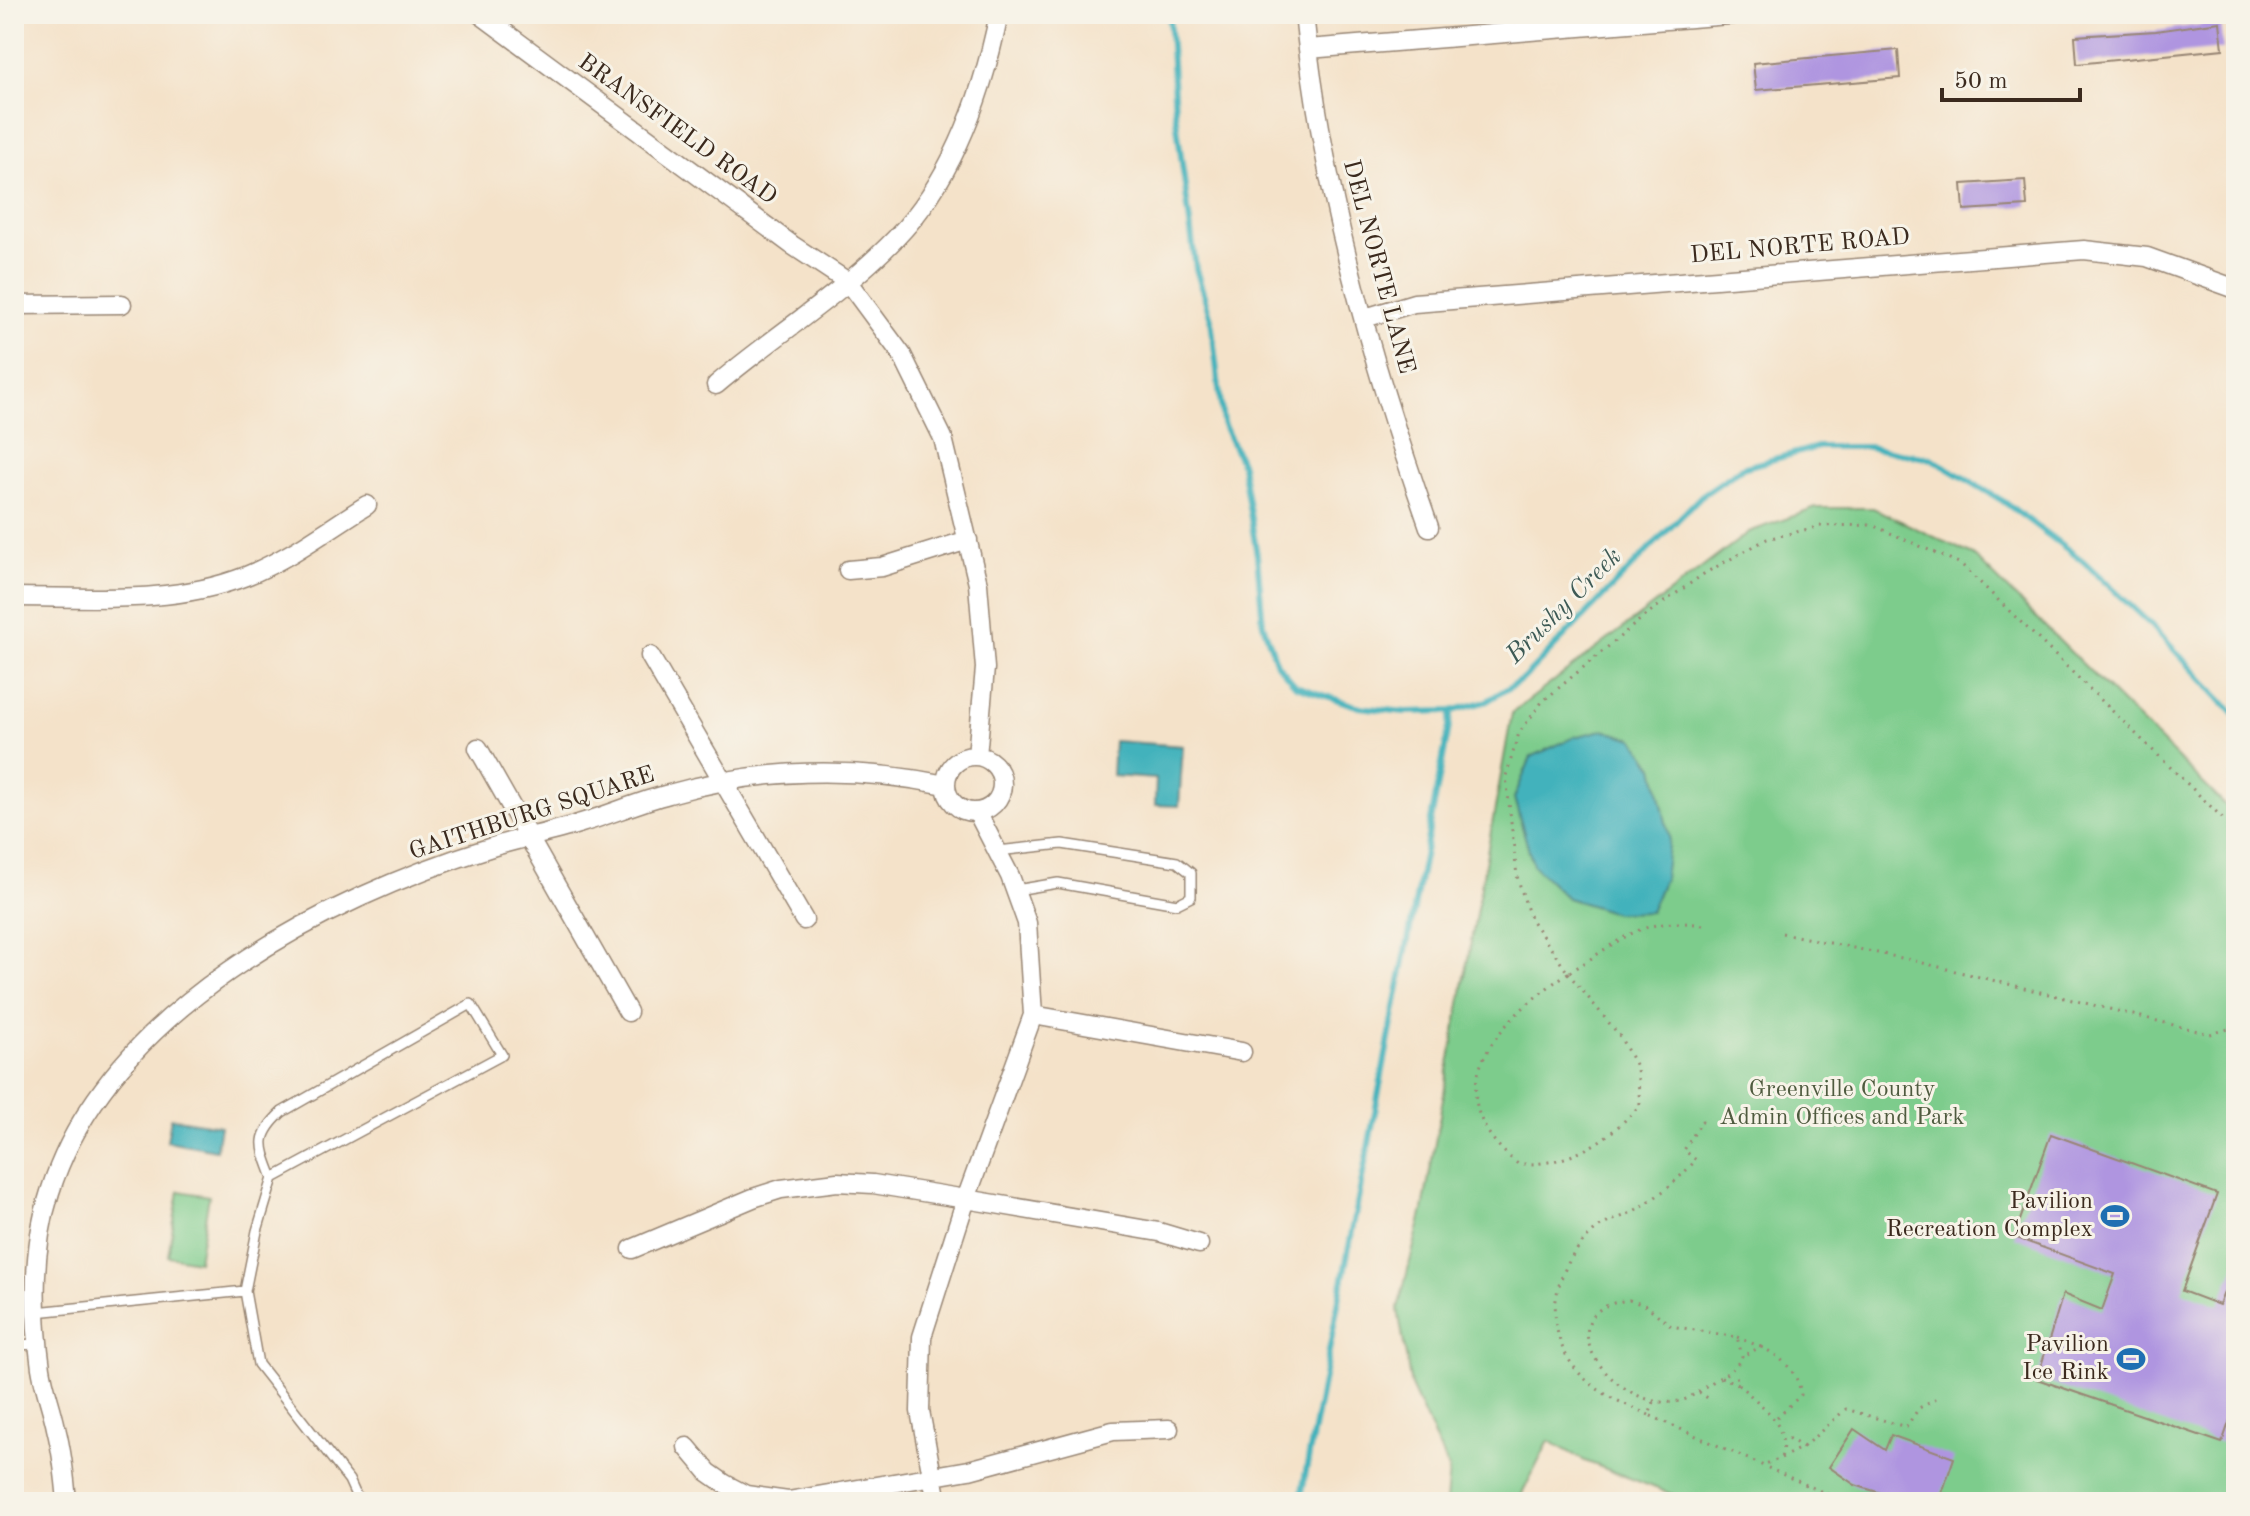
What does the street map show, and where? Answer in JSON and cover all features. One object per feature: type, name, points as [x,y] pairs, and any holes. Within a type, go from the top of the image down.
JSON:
[{"type":"street","name":"BRANSFIELD ROAD","points":[[480,14],[792,245],[848,282],[902,355],[932,412],[955,475],[978,584],[984,639],[977,756]]},
{"type":"street","points":[[716,385],[848,282],[896,238],[934,187],[972,109],[999,14]]},
{"type":"street","name":"DEL NORTE LANE","points":[[1304,14],[1329,180],[1365,318],[1429,527]]},
{"type":"street","points":[[1308,49],[1741,14]]},
{"type":"street","name":"DEL NORTE ROAD","points":[[1365,318],[1414,303],[2084,250],[2147,257],[2236,289]]},
{"type":"street","points":[[14,305],[122,304]]},
{"type":"street","points":[[14,597],[168,595],[228,582],[265,568],[367,505]]},
{"type":"street","points":[[848,570],[882,567],[968,540]]},
{"type":"street","points":[[650,656],[804,920]]},
{"type":"street","points":[[478,748],[628,1012]]},
{"type":"street","points":[[977,756],[986,759],[999,771],[1002,789],[993,805],[977,812],[959,808],[948,794],[946,785],[955,763],[977,756]]},
{"type":"street","name":"GAITHBURG SQUARE","points":[[67,1502],[59,1442],[41,1371],[36,1312],[38,1247],[45,1208],[57,1171],[114,1076],[161,1025],[239,963],[300,927],[491,847],[669,794],[721,782],[806,770],[884,774],[946,785]]},
{"type":"street","points":[[937,1502],[920,1411],[920,1353],[927,1315],[1033,1015],[1030,945],[1016,890],[977,812]]},
{"type":"street","points":[[1033,1015],[1242,1052]]},
{"type":"street","points":[[632,1249],[753,1198],[807,1184],[873,1184],[1159,1232],[1199,1244]]},
{"type":"street","points":[[687,1447],[708,1472],[725,1484],[771,1501],[808,1499],[932,1476],[1113,1431],[1169,1429]]},
{"type":"lane","points":[[998,851],[1062,844],[1177,862],[1191,873],[1193,884],[1191,897],[1177,904],[1058,883],[1016,890]]},
{"type":"lane","points":[[273,1178],[502,1055],[471,1004],[282,1112],[266,1127],[261,1147],[273,1178],[257,1231],[245,1291],[258,1364],[349,1480],[359,1502]]},
{"type":"lane","points":[[36,1312],[245,1291]]},
{"type":"lane","points":[[14,1345],[39,1344]]},
{"type":"path","points":[[1703,925],[1681,922],[1638,928],[1568,973],[1501,1028],[1481,1058],[1475,1100],[1484,1132],[1518,1164],[1544,1165],[1581,1154],[1615,1132],[1640,1105],[1637,1068],[1619,1035],[1568,973],[1530,918],[1517,876],[1506,776],[1519,733],[1542,702],[1647,614],[1705,573],[1767,539],[1821,526],[1872,525],[1961,564],[2236,831]]},
{"type":"path","points":[[1782,933],[1938,966],[2210,1034],[2236,1027]]},
{"type":"path","points":[[1708,1123],[1702,1121],[1684,1150],[1696,1160],[1687,1169],[1652,1201],[1593,1231],[1574,1252],[1556,1289],[1553,1311],[1558,1336],[1573,1365],[1599,1390],[1845,1502]]},
{"type":"path","points":[[1735,1371],[1682,1401],[1654,1401],[1618,1385],[1603,1371],[1588,1347],[1592,1318],[1601,1308],[1629,1300],[1647,1306],[1671,1326],[1737,1337],[1761,1347],[1784,1364],[1800,1385],[1801,1395],[1796,1402],[1775,1419]]},
{"type":"path","points":[[1737,1337],[1742,1356]]},
{"type":"path","points":[[1738,1384],[1735,1371],[1742,1356],[1761,1347]]},
{"type":"path","points":[[1721,1377],[1738,1384],[1775,1419],[1784,1435],[1803,1447]]},
{"type":"path","points":[[1699,1392],[1709,1399]]},
{"type":"path","points":[[1763,1465],[1803,1447],[1846,1409],[1906,1427],[1919,1408],[1939,1398]]},
{"type":"path","points":[[1649,1415],[1654,1401]]},
{"type":"path","points":[[1781,1458],[1784,1435]]},
{"type":"path","points":[[1942,1502],[1946,1494],[1963,1502]]},
{"type":"green space","name":"Greenville County Admin Offices and Park","points":[[1816,508],[1873,508],[1973,555],[2236,816],[2236,1502],[1692,1502],[1585,1461],[1549,1441],[1518,1502],[1446,1502],[1449,1470],[1411,1386],[1398,1309],[1423,1210],[1512,713],[1749,532]]},
{"type":"green space","points":[[179,1191],[209,1196],[198,1261],[168,1256]]},
{"type":"water","points":[[1603,730],[1634,739],[1654,767],[1669,837],[1664,879],[1650,912],[1615,913],[1567,898],[1533,865],[1514,798],[1531,757],[1574,737]]},
{"type":"water","points":[[1114,741],[1183,746],[1179,806],[1155,805],[1156,779],[1112,776]]},
{"type":"water","points":[[171,1118],[220,1126],[216,1150],[167,1141]]},
{"type":"building","points":[[2220,22],[2223,49],[2077,64],[2075,36],[2156,31]]},
{"type":"building","points":[[1898,50],[1900,78],[1756,90],[1753,63]]},
{"type":"building","points":[[2025,180],[2027,206],[1964,210],[1962,184]]},
{"type":"building","points":[[2051,1134],[2217,1194],[2182,1291],[2219,1305],[2236,1263],[2236,1402],[2222,1443],[2037,1379],[2063,1294],[2102,1310],[2115,1274],[2014,1237]]},
{"type":"building","points":[[1854,1429],[1885,1450],[1891,1435],[1954,1458],[1939,1502],[1909,1502],[1855,1485],[1829,1467]]},
{"type":"waterway","name":"Brushy Creek","points":[[1169,14],[1175,111],[1196,269],[1211,319],[1223,423],[1242,465],[1257,555],[1263,624],[1277,664],[1296,686],[1359,707],[1405,712],[1452,711],[1487,701],[1523,679],[1701,496],[1742,468],[1818,447],[1868,447],[1932,459],[2003,501],[2083,561],[2152,626],[2236,716]]},
{"type":"waterway","points":[[1300,1502],[1452,711]]},
{"type":"place","name":"Pavilion Recreation Complex","points":[[2115,1216]]},
{"type":"place","name":"Pavilion Ice Rink","points":[[2131,1359]]}]
